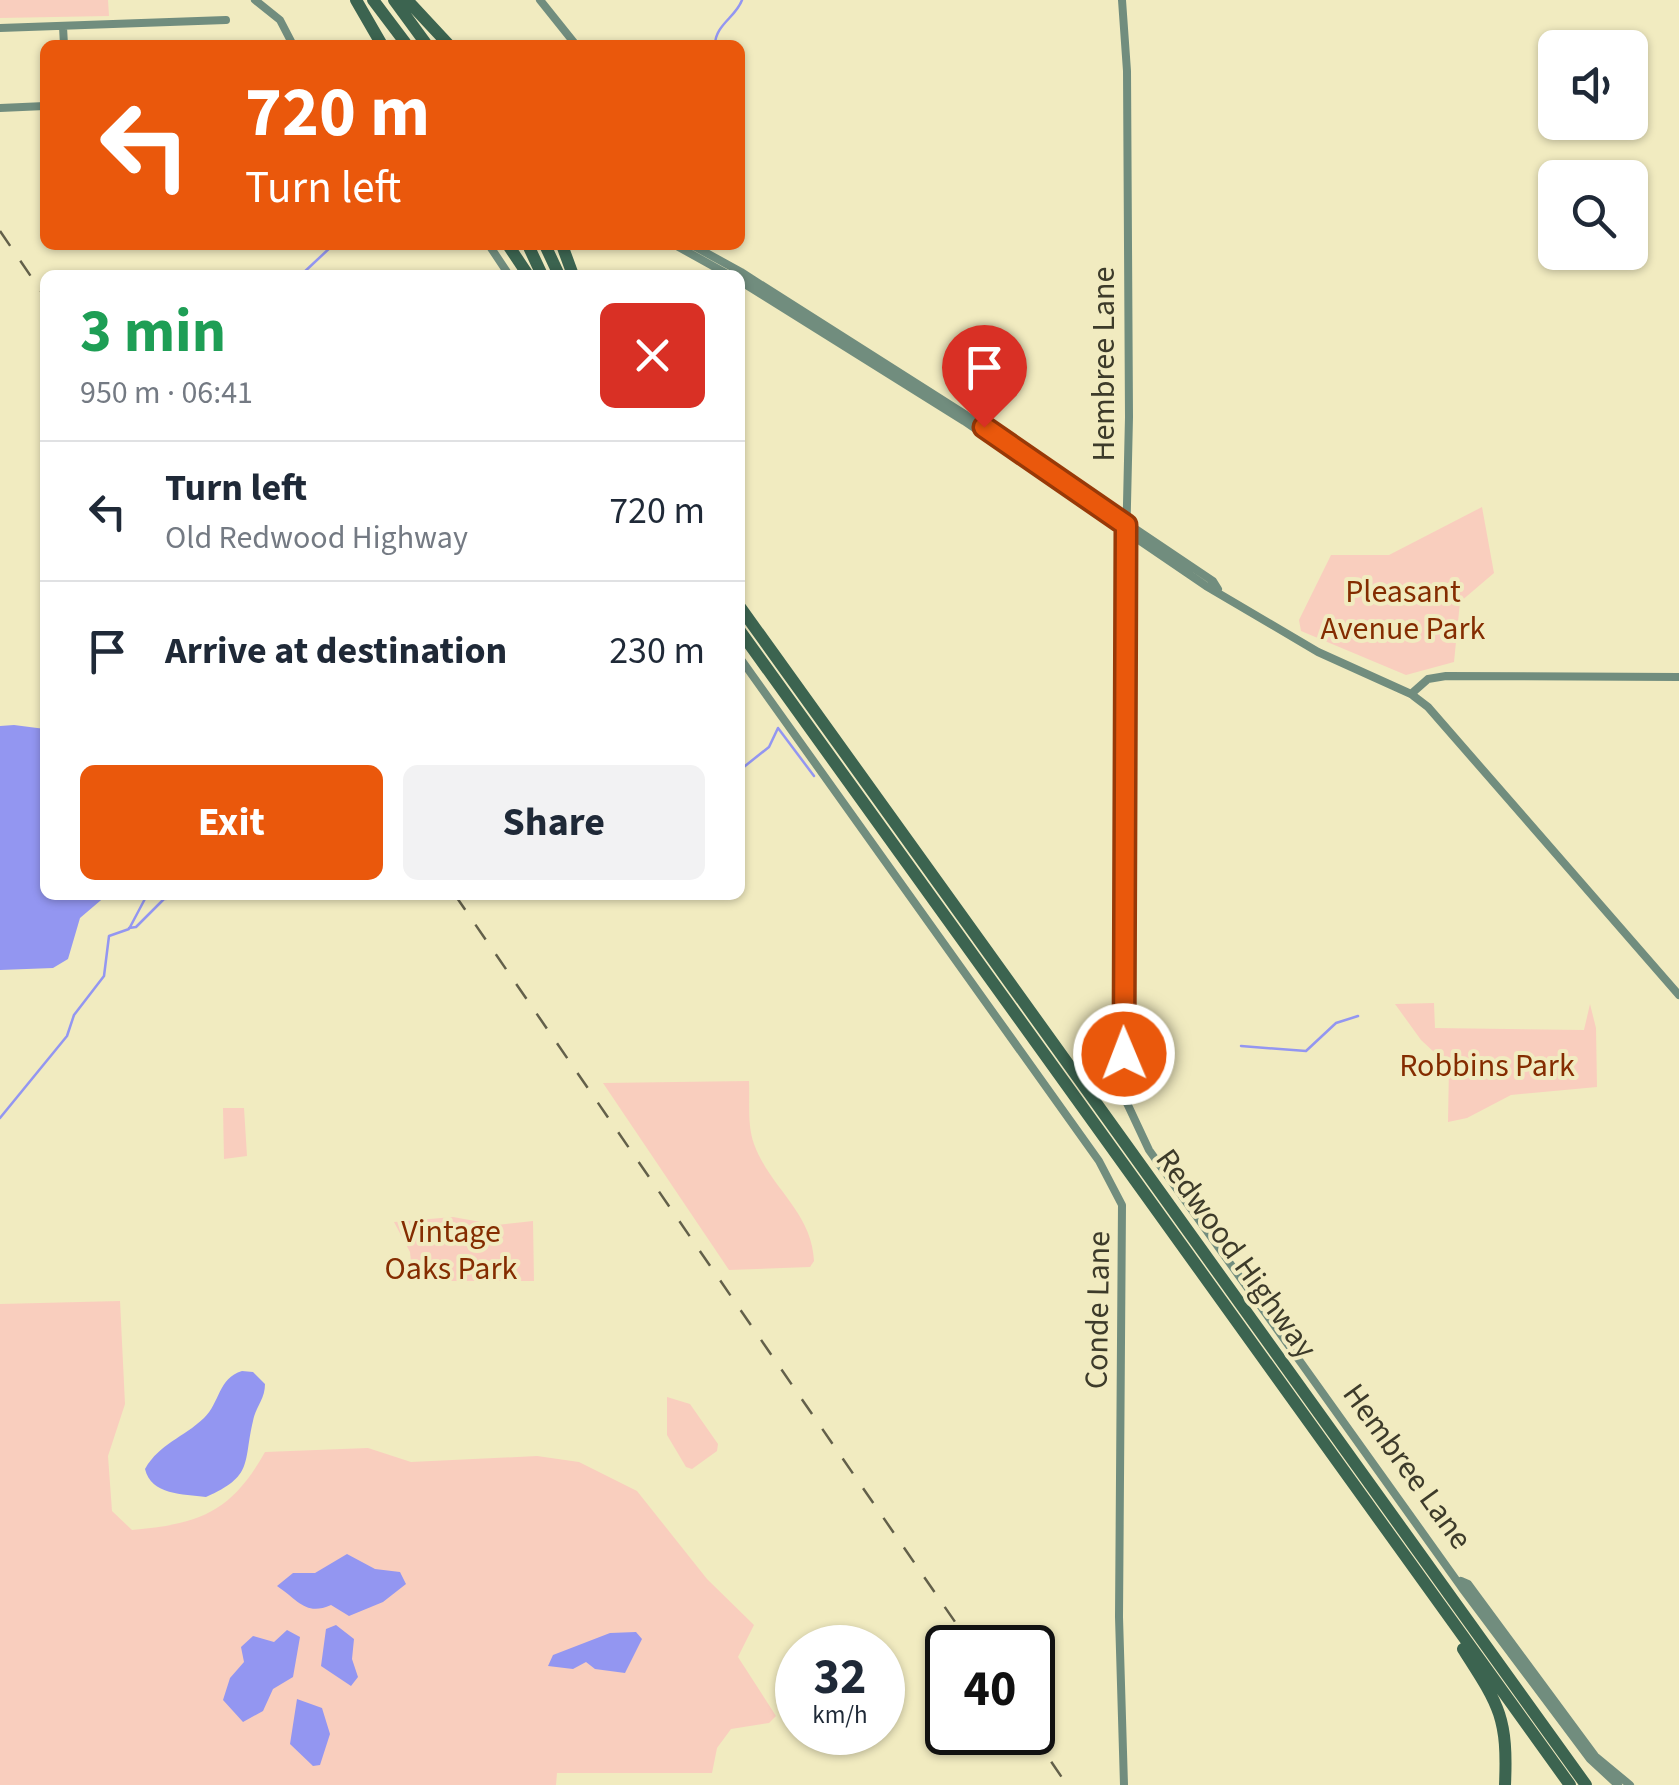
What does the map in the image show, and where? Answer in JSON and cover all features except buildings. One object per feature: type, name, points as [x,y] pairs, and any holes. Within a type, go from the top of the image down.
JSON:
[{"type":"highway","points":[[356,0],[379,40]]},
{"type":"highway","points":[[373,0],[403,40]]},
{"type":"highway","points":[[394,0],[423,40]]},
{"type":"highway","points":[[408,0],[444,40]]},
{"type":"highway","name":"Redwood Highway","points":[[745,613],[1586,1785]]},
{"type":"highway","name":"Redwood Highway","points":[[745,638],[1570,1785]]},
{"type":"highway","points":[[1449,1615],[1452,1630],[1502,1714],[1507,1742],[1505,1785]]},
{"type":"highway","points":[[1534,1710],[1596,1785]]},
{"type":"street","points":[[255,0],[280,20],[290,40]]},
{"type":"street","points":[[540,0],[572,40]]},
{"type":"street","name":"Hembree Lane","points":[[1122,0],[1128,71],[1126,1101],[1149,1150],[1591,1759],[1618,1785]]},
{"type":"street","points":[[0,28],[226,20]]},
{"type":"street","points":[[64,26],[64,40]]},
{"type":"street","points":[[0,108],[40,106]]},
{"type":"street","points":[[685,250],[721,270]]},
{"type":"street","points":[[701,250],[738,270]]},
{"type":"street","points":[[745,274],[966,415],[1114,517],[1126,530]]},
{"type":"street","points":[[745,284],[964,421],[1328,658],[1411,694],[1444,722],[1679,994]]},
{"type":"street","points":[[1114,517],[1127,495]]},
{"type":"street","name":"Conde Lane","points":[[745,665],[1118,1194],[1124,1218],[1119,1583],[1124,1785]]},
{"type":"street","points":[[1411,694],[1428,679],[1446,676],[1679,677]]},
{"type":"street","name":"Hembree Lane","points":[[1461,1581],[1468,1584],[1596,1756],[1630,1785]]},
{"type":"green space","points":[[0,0],[108,0],[109,16],[0,18]]},
{"type":"green space","name":"Pleasant Avenue Park","points":[[1482,507],[1494,573],[1460,602],[1454,662],[1406,675],[1301,631],[1299,620],[1331,555],[1389,555]]},
{"type":"green space","name":"Robbins Park","points":[[1434,1003],[1435,1028],[1584,1030],[1590,1004],[1596,1028],[1597,1087],[1511,1095],[1467,1118],[1448,1122],[1449,1066],[1421,1040],[1395,1004]]},
{"type":"green space","points":[[749,1081],[754,1144],[806,1228],[814,1261],[810,1267],[729,1270],[603,1083]]},
{"type":"green space","points":[[223,1108],[244,1108],[247,1156],[224,1159]]},
{"type":"green space","name":"Vintage Oaks Park","points":[[453,1217],[497,1225],[533,1221],[534,1281],[413,1281],[410,1252],[394,1222]]},
{"type":"green space","points":[[120,1301],[125,1404],[108,1456],[112,1511],[132,1530],[176,1524],[211,1512],[239,1489],[265,1452],[368,1448],[411,1462],[537,1456],[579,1462],[637,1491],[707,1579],[754,1625],[738,1657],[775,1717],[769,1723],[731,1729],[717,1748],[712,1773],[557,1773],[556,1785],[0,1785],[0,1304]]},
{"type":"green space","points":[[667,1397],[690,1404],[718,1444],[717,1451],[692,1469],[686,1467],[667,1435]]},
{"type":"water","points":[[0,726],[40,728],[40,900],[101,900],[80,918],[68,959],[53,968],[0,970]]},
{"type":"water","points":[[242,1371],[253,1372],[265,1384],[239,1475],[206,1497],[169,1492],[154,1484],[145,1469],[151,1460],[204,1418],[228,1379]]},
{"type":"water","points":[[347,1554],[375,1569],[400,1572],[406,1584],[383,1602],[349,1616],[331,1605],[309,1608],[277,1586],[293,1573],[315,1573]]},
{"type":"water","points":[[336,1625],[354,1639],[352,1659],[358,1677],[351,1686],[321,1666],[326,1629]]},
{"type":"water","points":[[287,1630],[300,1637],[293,1677],[273,1689],[263,1711],[243,1722],[223,1700],[230,1678],[244,1662],[241,1647],[253,1636],[274,1642]]},
{"type":"water","points":[[636,1632],[642,1639],[625,1673],[595,1669],[586,1662],[573,1669],[548,1666],[553,1655],[610,1633]]},
{"type":"water","points":[[297,1699],[322,1708],[330,1734],[320,1765],[313,1766],[290,1744]]},
{"type":"waterway","points":[[716,40],[742,0]]},
{"type":"waterway","points":[[306,270],[328,250]]},
{"type":"waterway","points":[[745,766],[769,747],[778,728],[814,776]]},
{"type":"waterway","points":[[0,1118],[67,1036],[74,1015],[104,976],[109,936],[129,929],[144,900]]},
{"type":"waterway","points":[[129,928],[136,927],[163,900]]},
{"type":"waterway","points":[[1241,1046],[1306,1051],[1336,1023],[1358,1016]]},
{"type":"railway","points":[[0,231],[40,290]]},
{"type":"railway","points":[[458,900],[957,1625]]},
{"type":"railway","points":[[1047,1755],[1067,1785]]},
{"type":"route","points":[[984,427],[1126,525],[1124,1054]]}]
